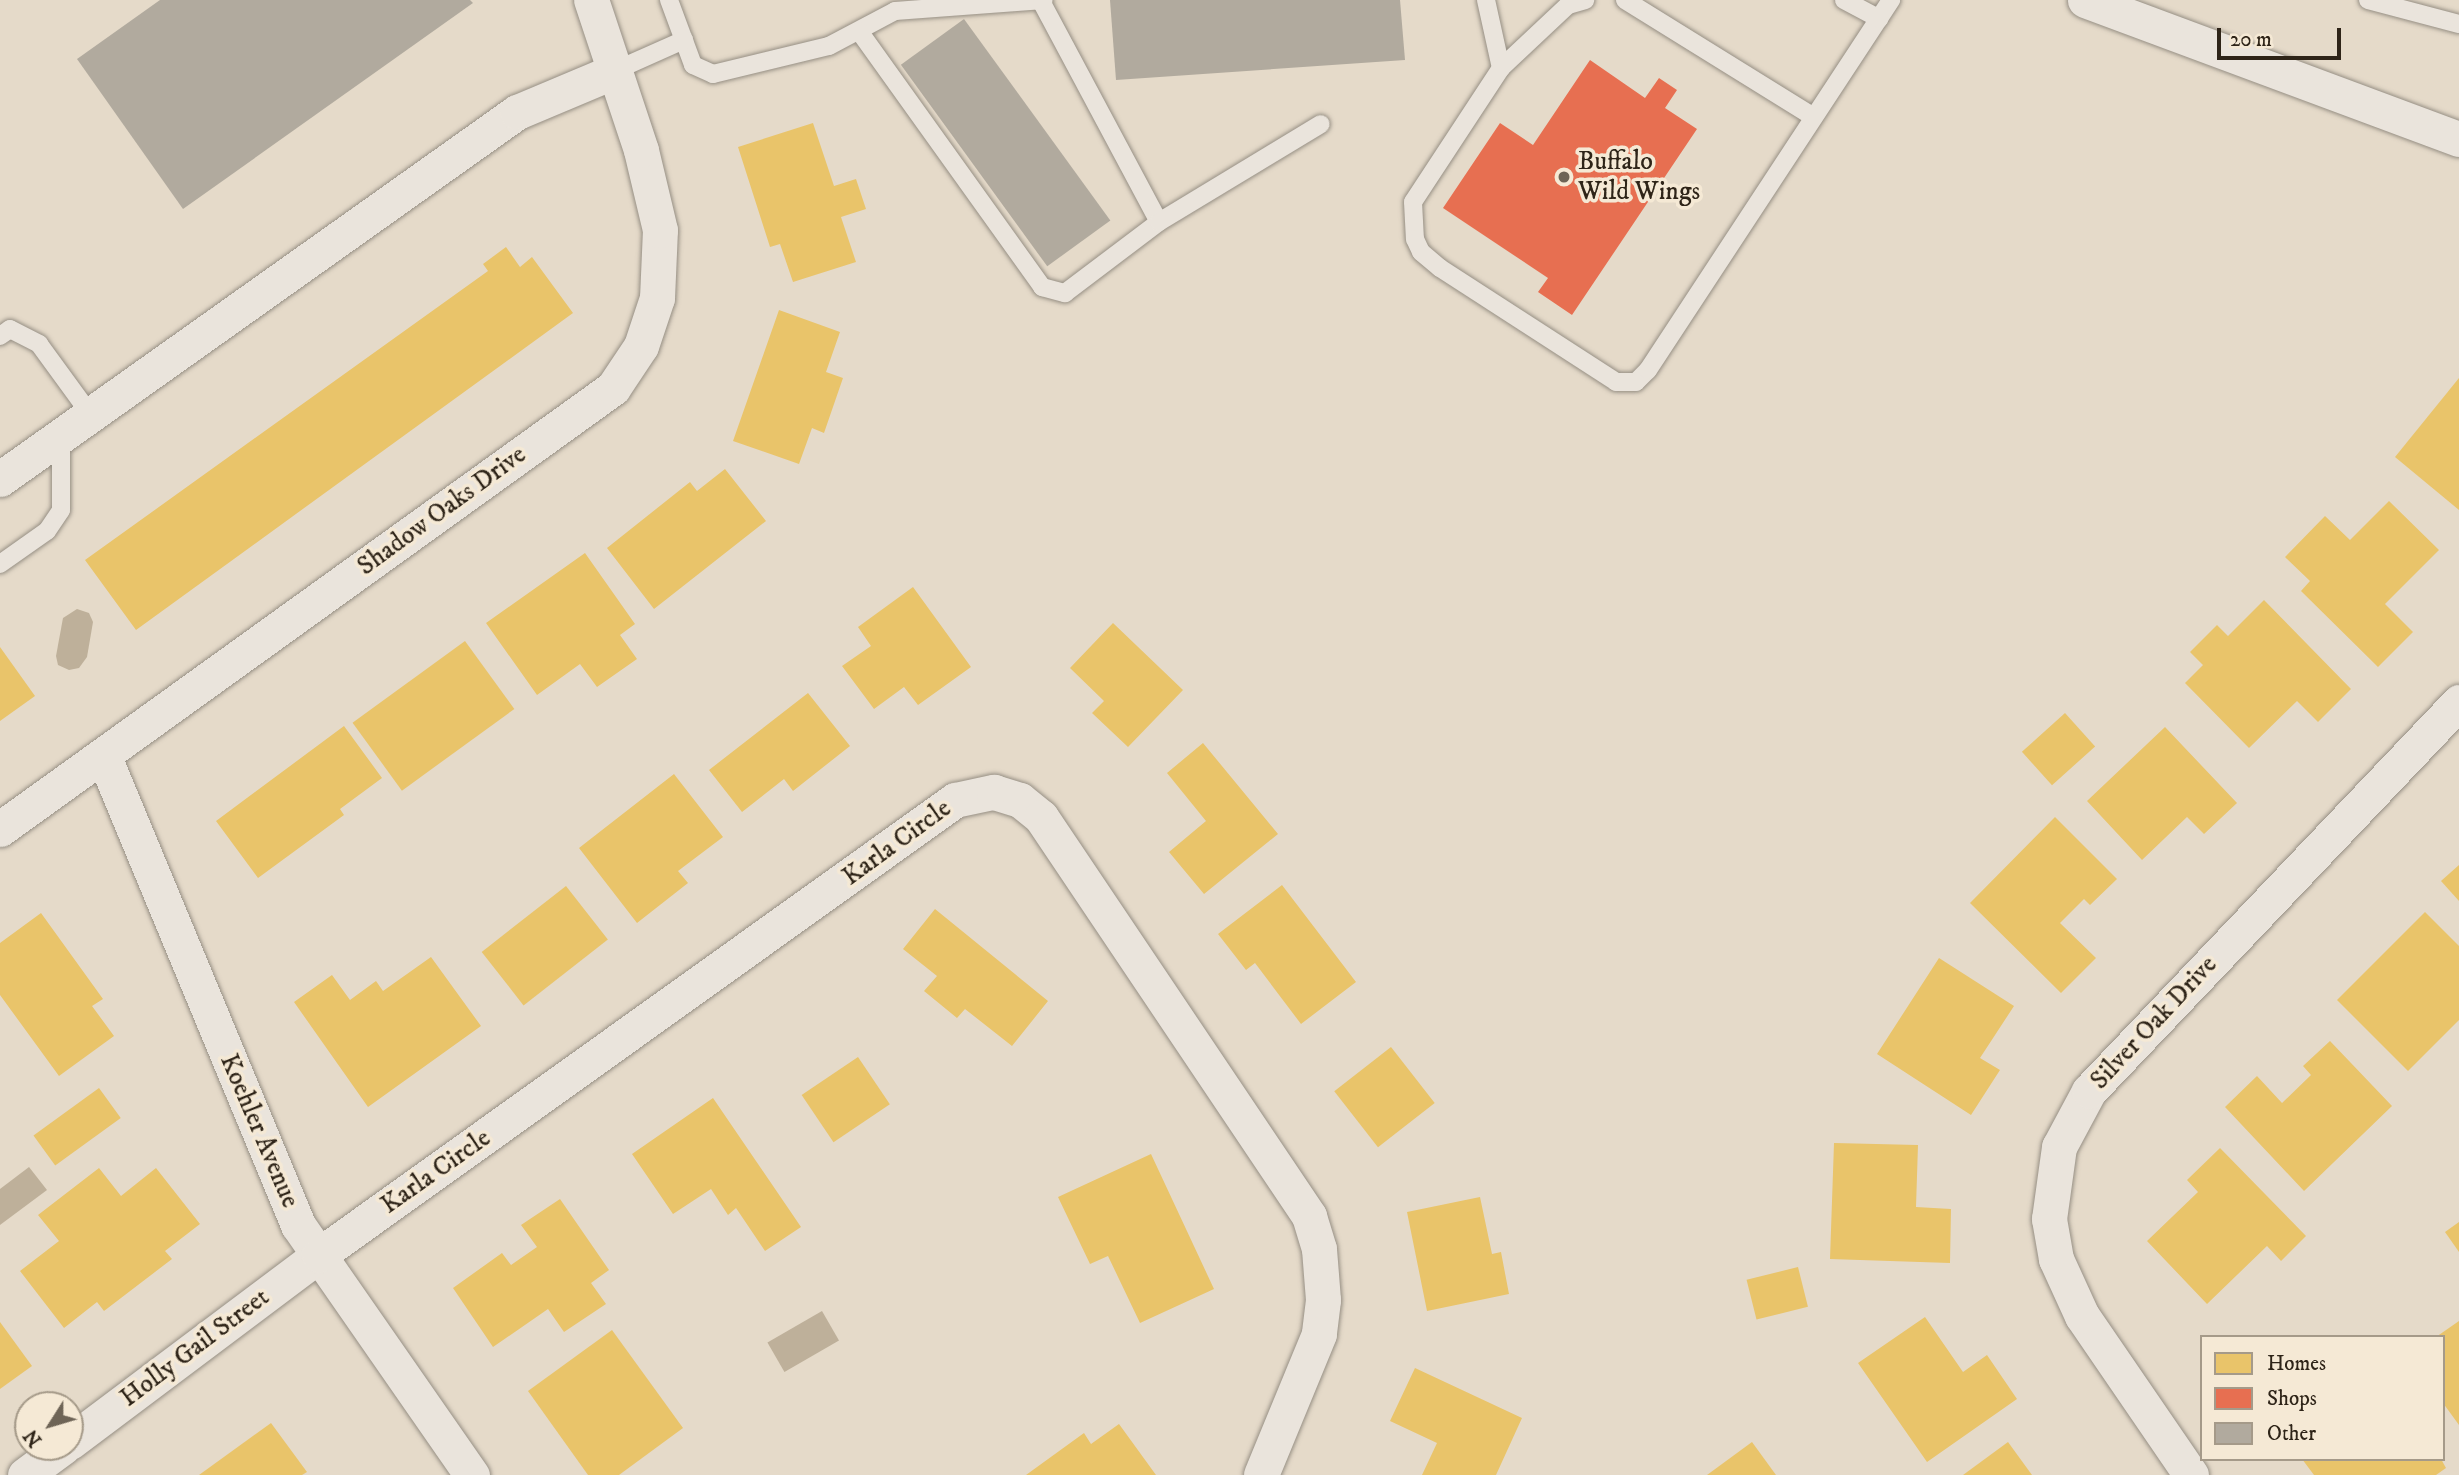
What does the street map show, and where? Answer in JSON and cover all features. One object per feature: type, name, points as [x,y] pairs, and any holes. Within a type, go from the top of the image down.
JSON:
[{"type":"street","name":"Shadow Oaks Drive","points":[[0,829],[104,757],[613,388],[640,346],[657,298],[661,264],[660,230],[641,149],[612,72],[592,0]]},
{"type":"street","points":[[2101,3],[2459,139]]},
{"type":"street","points":[[0,479],[517,111],[612,72]]},
{"type":"street","name":"Silver Oak Drive","points":[[2191,1475],[2082,1316],[2056,1259],[2049,1219],[2059,1147],[2088,1091],[2459,702]]},
{"type":"street","name":"Koehler Avenue","points":[[104,757],[298,1225],[472,1475]]},
{"type":"street","name":"Karla Circle","points":[[319,1255],[955,800],[994,792],[1020,800],[1041,817],[1309,1216],[1319,1249],[1323,1300],[1319,1334],[1261,1475]]},
{"type":"street","name":"Holly Gail Street","points":[[84,1431],[319,1255]]},
{"type":"street","points":[[25,1475],[44,1461]]},
{"type":"lane","points":[[669,0],[693,65],[713,74],[830,46],[895,11],[1043,1],[1159,222]]},
{"type":"lane","points":[[1486,0],[1500,68]]},
{"type":"lane","points":[[1584,0],[1568,5],[1500,68],[1413,202],[1415,239],[1440,268],[1616,382],[1636,382],[1648,370],[1891,0]]},
{"type":"lane","points":[[1625,0],[1814,117]]},
{"type":"lane","points":[[1844,0],[1879,19]]},
{"type":"lane","points":[[2368,0],[2459,24]]},
{"type":"lane","points":[[859,31],[1042,287],[1065,293],[1159,222],[1321,124]]},
{"type":"lane","points":[[612,72],[684,40]]},
{"type":"lane","points":[[0,336],[10,329],[39,344],[90,414]]},
{"type":"lane","points":[[0,564],[47,531],[61,510],[61,435]]},
{"type":"shaded area","points":[[77,609],[89,613],[93,622],[87,657],[79,668],[69,670],[58,665],[56,656],[63,618]]},
{"type":"shaded area","points":[[29,1167],[47,1190],[0,1225],[0,1189]]},
{"type":"shaded area","points":[[822,1311],[839,1340],[784,1372],[767,1342]]},
{"type":"building: Homes","points":[[813,123],[834,186],[856,179],[866,209],[841,217],[856,262],[793,282],[780,244],[770,247],[738,147]]},
{"type":"building: Homes","points":[[506,247],[520,267],[532,257],[573,313],[136,630],[85,560],[488,271],[483,264]]},
{"type":"building: Homes","points":[[779,310],[840,332],[826,372],[843,378],[824,433],[812,428],[799,464],[733,441]]},
{"type":"building: Homes","points":[[2459,378],[2459,510],[2395,457]]},
{"type":"building: Homes","points":[[725,469],[766,521],[654,609],[607,548],[690,482],[697,491]]},
{"type":"building: Homes","points":[[2389,501],[2439,550],[2385,604],[2413,632],[2378,667],[2301,591],[2310,581],[2285,557],[2325,516],[2350,540]]},
{"type":"building: Homes","points":[[585,553],[635,624],[620,635],[637,659],[597,687],[580,664],[537,695],[486,623]]},
{"type":"building: Homes","points":[[913,587],[971,667],[918,705],[904,687],[874,709],[842,666],[871,646],[858,627]]},
{"type":"building: Homes","points":[[2264,600],[2351,689],[2318,722],[2297,701],[2249,748],[2185,683],[2203,665],[2190,652],[2217,625],[2228,636]]},
{"type":"building: Homes","points":[[1113,623],[1183,690],[1128,747],[1092,713],[1104,701],[1070,668]]},
{"type":"building: Homes","points":[[465,641],[514,709],[402,791],[353,723]]},
{"type":"building: Homes","points":[[0,647],[35,696],[0,721]]},
{"type":"building: Homes","points":[[808,693],[850,746],[793,791],[784,779],[742,812],[709,770]]},
{"type":"building: Homes","points":[[2065,713],[2095,746],[2052,785],[2022,752]]},
{"type":"building: Homes","points":[[344,726],[382,778],[340,809],[344,815],[258,878],[216,821]]},
{"type":"building: Homes","points":[[2165,727],[2237,803],[2204,834],[2187,817],[2142,860],[2087,801]]},
{"type":"building: Homes","points":[[1203,743],[1278,834],[1204,894],[1169,852],[1206,821],[1167,773]]},
{"type":"building: Homes","points":[[674,774],[723,837],[678,871],[688,883],[637,923],[579,848]]},
{"type":"building: Homes","points":[[2055,817],[2117,879],[2090,905],[2084,899],[2060,923],[2096,958],[2061,993],[1970,903]]},
{"type":"building: Homes","points":[[2459,865],[2459,901],[2441,881]]},
{"type":"building: Homes","points":[[1282,885],[1356,982],[1301,1024],[1255,963],[1246,970],[1218,934]]},
{"type":"building: Homes","points":[[566,886],[608,940],[524,1005],[482,952]]},
{"type":"building: Homes","points":[[935,909],[1048,1001],[1012,1046],[965,1009],[957,1018],[924,991],[937,976],[903,949]]},
{"type":"building: Homes","points":[[2425,912],[2459,946],[2459,1020],[2408,1071],[2337,1000]]},
{"type":"building: Homes","points":[[41,913],[103,999],[92,1006],[114,1036],[59,1076],[0,995],[0,943]]},
{"type":"building: Homes","points":[[431,957],[481,1026],[368,1107],[294,1002],[332,975],[350,1000],[376,981],[383,991]]},
{"type":"building: Homes","points":[[1939,958],[2014,1006],[1980,1058],[2000,1070],[1971,1115],[1877,1054]]},
{"type":"building: Homes","points":[[2330,1041],[2392,1106],[2304,1191],[2225,1107],[2257,1076],[2282,1103],[2311,1075],[2303,1066]]},
{"type":"building: Homes","points":[[1391,1047],[1435,1103],[1378,1147],[1334,1091]]},
{"type":"building: Homes","points":[[858,1057],[890,1104],[833,1142],[802,1095]]},
{"type":"building: Homes","points":[[99,1088],[121,1118],[55,1166],[33,1136]]},
{"type":"building: Homes","points":[[713,1098],[801,1227],[765,1251],[736,1208],[728,1215],[711,1189],[673,1214],[632,1154]]},
{"type":"building: Homes","points":[[1834,1143],[1918,1145],[1916,1207],[1951,1209],[1950,1263],[1830,1259]]},
{"type":"building: Homes","points":[[2220,1148],[2306,1236],[2281,1261],[2267,1246],[2207,1304],[2147,1241],[2198,1192],[2187,1180]]},
{"type":"building: Homes","points":[[1151,1154],[1214,1289],[1140,1323],[1108,1256],[1090,1264],[1058,1197]]},
{"type":"building: Homes","points":[[99,1168],[121,1196],[156,1168],[200,1224],[165,1251],[172,1259],[104,1311],[97,1302],[64,1328],[20,1271],[59,1241],[38,1215]]},
{"type":"building: Homes","points":[[1480,1197],[1492,1254],[1501,1252],[1509,1294],[1427,1311],[1407,1212]]},
{"type":"building: Homes","points":[[560,1199],[609,1270],[591,1283],[606,1304],[564,1332],[548,1309],[493,1347],[453,1288],[502,1253],[511,1265],[537,1247],[521,1225]]},
{"type":"building: Homes","points":[[2459,1222],[2459,1252],[2445,1232]]},
{"type":"building: Homes","points":[[1798,1267],[1808,1307],[1756,1320],[1747,1280]]},
{"type":"building: Homes","points":[[1925,1317],[1963,1372],[1987,1355],[2017,1399],[1927,1462],[1858,1363]]},
{"type":"building: Homes","points":[[2459,1321],[2459,1425],[2445,1406],[2445,1335],[2439,1335]]},
{"type":"building: Homes","points":[[0,1322],[32,1366],[0,1389]]},
{"type":"building: Homes","points":[[612,1330],[683,1428],[619,1475],[588,1475],[528,1391]]},
{"type":"building: Homes","points":[[1415,1368],[1522,1418],[1496,1475],[1422,1475],[1437,1443],[1390,1421]]},
{"type":"building: Homes","points":[[271,1423],[307,1472],[302,1475],[199,1475]]},
{"type":"building: Homes","points":[[1119,1424],[1156,1475],[1026,1475],[1084,1433],[1091,1444]]},
{"type":"building: Homes","points":[[1752,1442],[1776,1475],[1707,1475]]},
{"type":"building: Homes","points":[[2008,1442],[2032,1475],[1963,1475]]},
{"type":"building: Homes","points":[[2304,1461],[2442,1461],[2446,1468],[2436,1475],[2314,1475]]},
{"type":"building: Shops","name":"Buffalo Wild Wings","points":[[1590,60],[1645,98],[1659,78],[1677,90],[1665,108],[1697,129],[1572,315],[1538,292],[1548,278],[1443,208],[1500,123],[1533,145]]},
{"type":"building: Other","points":[[160,0],[470,0],[473,3],[183,209],[77,59]]},
{"type":"building: Other","points":[[1110,0],[1400,0],[1405,60],[1116,80]]},
{"type":"building: Other","points":[[964,19],[1110,220],[1047,266],[901,65]]},
{"type":"place","name":"Buffalo Wild Wings","points":[[1564,177]]}]
